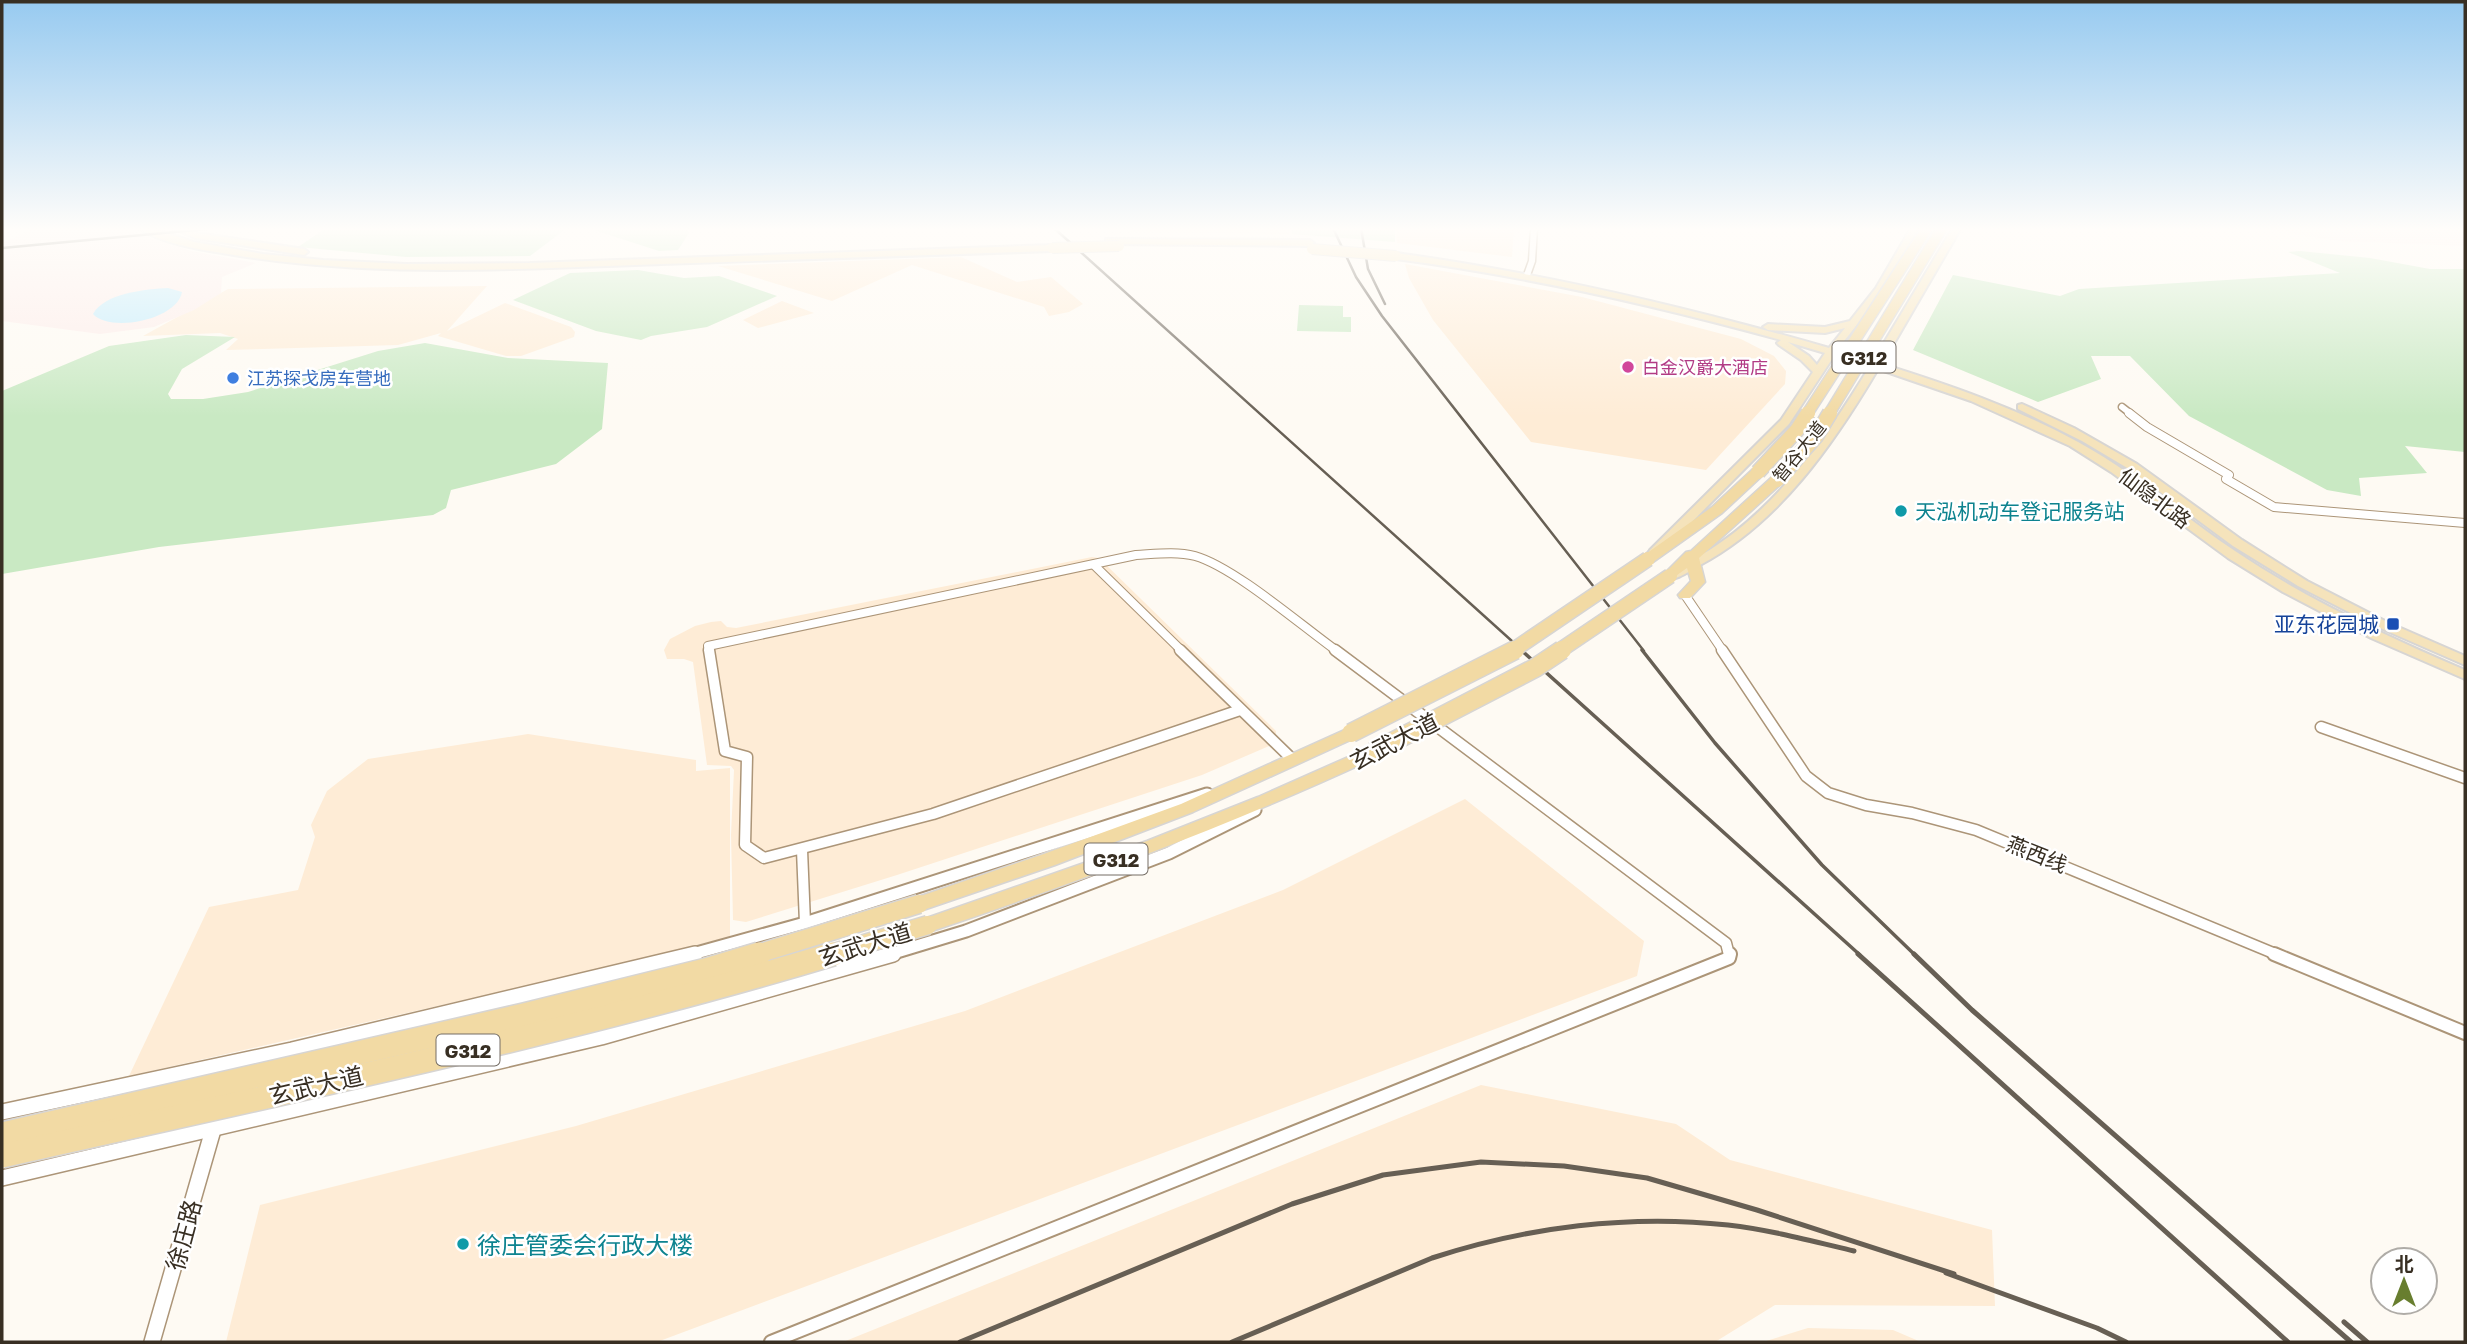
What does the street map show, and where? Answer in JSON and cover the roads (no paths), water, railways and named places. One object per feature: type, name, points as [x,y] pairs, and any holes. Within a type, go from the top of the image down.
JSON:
[{"type":"highway","name":"智谷大道","points":[[1648,559],[1717,510],[1758,472],[1797,430],[1887,291]]},
{"type":"highway","name":"智谷大道","points":[[1670,576],[1692,561],[1740,516],[1816,436],[1904,291]]},
{"type":"highway","name":"玄武大道","points":[[2,1134],[524,1015],[706,970],[919,904],[1174,813],[1351,733],[1510,653],[1648,559]]},
{"type":"highway","points":[[1685,595],[1698,582],[1692,561]]},
{"type":"highway","points":[[1670,576],[1684,579],[1694,586],[1685,595]]},
{"type":"highway","name":"玄武大道","points":[[2,1156],[551,1032],[712,990],[928,925],[1056,882],[1227,817],[1373,752],[1535,668],[1670,576]]},
{"type":"main road","points":[[1605,291],[1764,329],[1825,330],[1854,323]]},
{"type":"main road","points":[[1648,559],[1777,431],[1879,291]]},
{"type":"main road","points":[[1692,561],[1735,538],[1805,469],[1842,421],[1921,291]]},
{"type":"main road","points":[[1764,329],[1819,373]]},
{"type":"main road","name":"仙隐北路","points":[[1764,329],[1938,375],[2011,402],[2090,440],[2148,476],[2225,534],[2301,583],[2380,623],[2465,661]]},
{"type":"main road","name":"仙隐北路","points":[[1879,361],[2001,408],[2074,444],[2124,474],[2219,546],[2288,589],[2374,635],[2465,675]]},
{"type":"street","points":[[2122,407],[2147,427],[2229,475],[2226,479],[2230,484],[2254,493],[2274,506],[2465,523]]},
{"type":"street","points":[[771,1342],[1729,958],[1730,951],[1726,943],[1388,688],[1228,572],[1195,556],[1165,553],[1136,555],[708,646],[725,751],[747,757],[745,845],[764,858],[933,814],[1240,710]]},
{"type":"street","points":[[1094,565],[1293,760]]},
{"type":"street","name":"燕西线","points":[[1685,595],[1806,776],[1828,793],[1866,806],[1912,813],[1976,830],[2465,1033]]},
{"type":"street","points":[[2321,727],[2465,778]]},
{"type":"street","points":[[2,1112],[232,1063],[662,963],[804,923],[1045,848],[1266,773]]},
{"type":"street","points":[[2,1178],[601,1037],[813,978],[966,931],[1169,853],[1301,786]]},
{"type":"street","points":[[802,850],[804,923]]},
{"type":"street","name":"徐庄路","points":[[152,1342],[232,1063]]},
{"type":"water","points":[[138,291],[182,292],[177,302],[168,310],[142,321],[113,323],[93,314],[106,301]]},
{"type":"railway","points":[[1124,291],[1523,651]]},
{"type":"railway","points":[[1365,291],[1382,316],[1644,651]]},
{"type":"railway","points":[[1379,291],[1385,304]]},
{"type":"railway","points":[[1521,650],[1860,955]]},
{"type":"railway","points":[[1642,650],[1715,743],[1822,865],[1915,955]]},
{"type":"railway","points":[[1858,954],[2288,1342]]},
{"type":"railway","points":[[1914,954],[1972,1010],[2351,1342]]},
{"type":"railway","points":[[960,1342],[1292,1204],[1383,1175],[1481,1162],[1564,1166],[1647,1178],[1757,1210],[1954,1274]]},
{"type":"railway","points":[[1232,1342],[1432,1258],[1504,1238],[1541,1231],[1616,1222],[1691,1222],[1760,1230],[1854,1251]]},
{"type":"railway","points":[[1946,1273],[2097,1328],[2126,1342]]},
{"type":"railway","points":[[2344,1322],[2367,1342]]},
{"type":"place","name":"白金汉爵大酒店","points":[[1628,367]]},
{"type":"place","name":"江苏探戈房车营地","points":[[233,378]]},
{"type":"place","name":"天泓机动车登记服务站","points":[[1901,511]]},
{"type":"place","name":"亚东花园城","points":[[2393,624]]},
{"type":"place","name":"徐庄管委会行政大楼","points":[[463,1244]]}]
